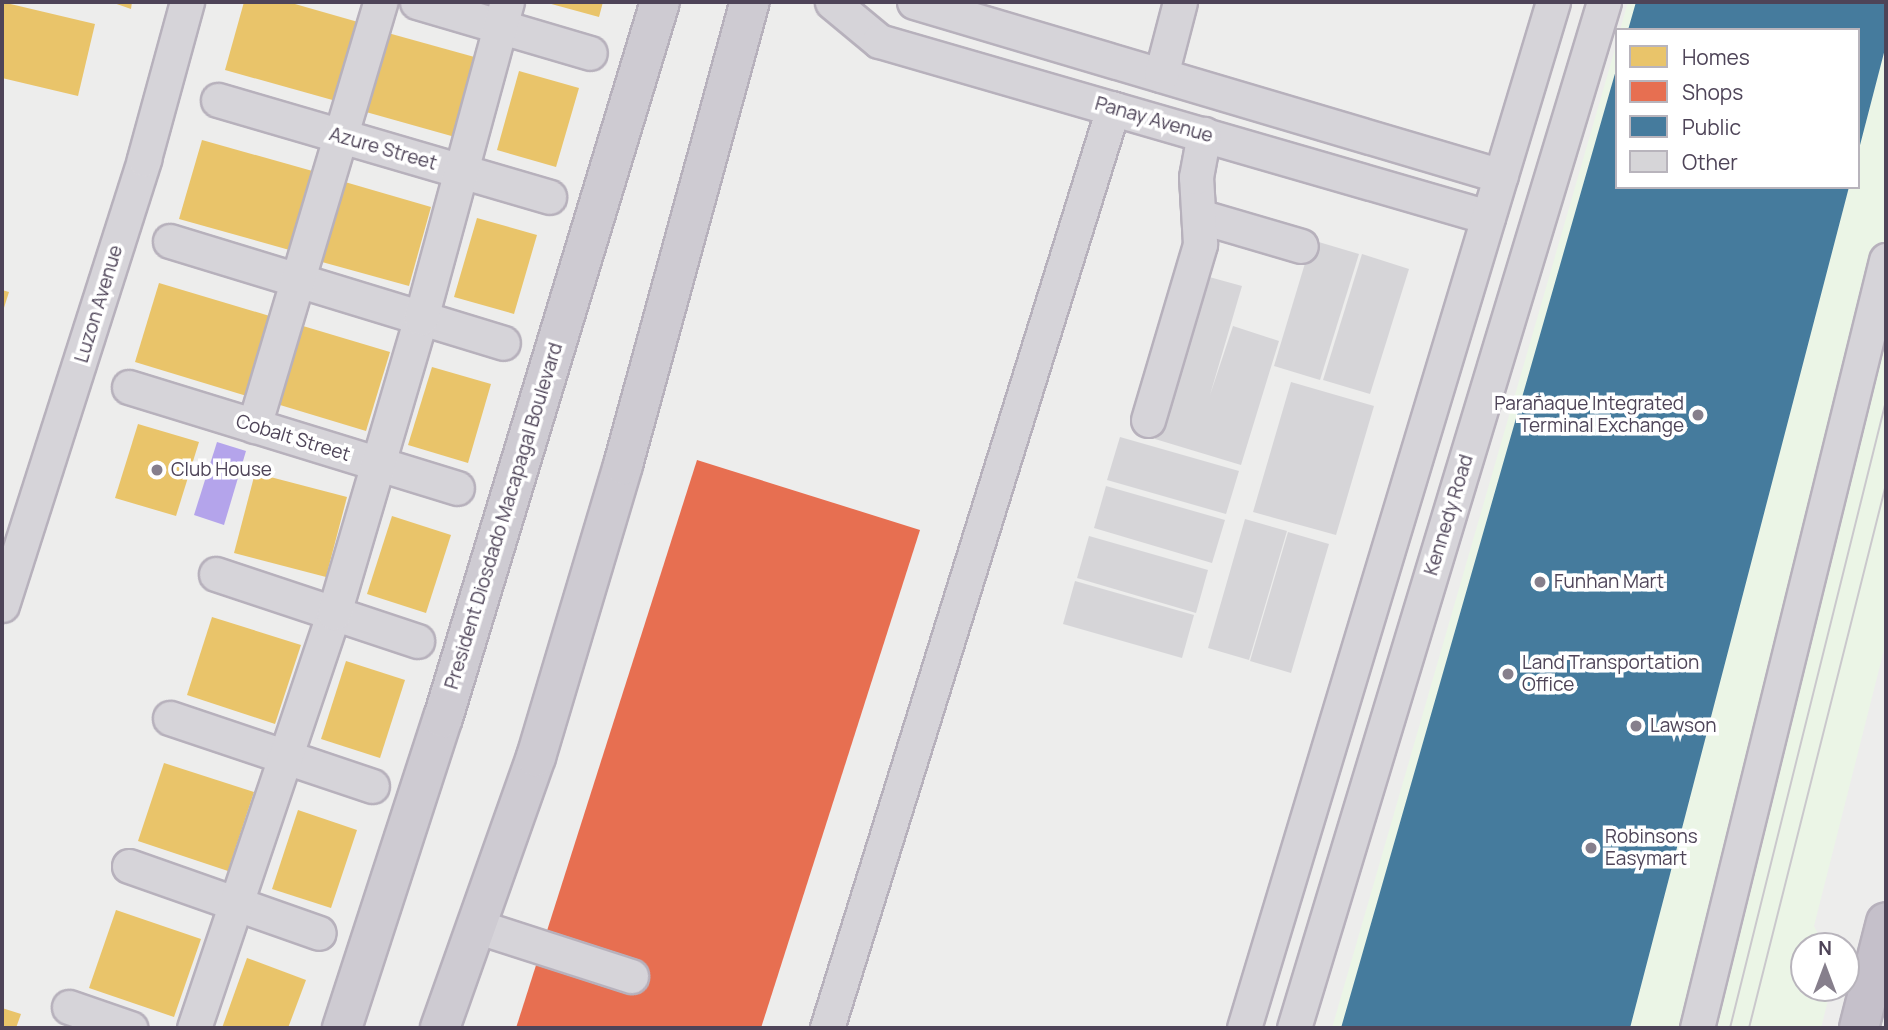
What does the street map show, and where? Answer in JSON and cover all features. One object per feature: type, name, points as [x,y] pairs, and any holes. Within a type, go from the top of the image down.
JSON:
[{"type":"highway","points":[[1859,1028],[1886,922]]},
{"type":"main road","name":"President Diosdado Macapagal Boulevard","points":[[342,1028],[443,718],[660,2]]},
{"type":"main road","points":[[440,1028],[536,757],[619,478],[750,2]]},
{"type":"street","name":"Luzon Avenue","points":[[2,605],[140,172],[187,2]]},
{"type":"street","points":[[254,426],[380,2]]},
{"type":"street","points":[[417,2],[504,14],[590,53]]},
{"type":"street","name":"Panay Avenue","points":[[832,2],[879,41],[1488,216]]},
{"type":"street","points":[[914,2],[1501,176]]},
{"type":"street","points":[[1161,75],[1181,2]]},
{"type":"street","points":[[1296,1021],[1248,1013],[1553,2]]},
{"type":"street","name":"Kennedy Road","points":[[1296,1021],[1604,2]]},
{"type":"street","points":[[194,1028],[334,613],[421,318],[504,14]]},
{"type":"street","name":"Azure Street","points":[[218,100],[549,197]]},
{"type":"street","points":[[827,1028],[1113,108]]},
{"type":"street","points":[[1148,420],[1200,244],[1196,177],[1204,134]]},
{"type":"street","points":[[1199,216],[1301,246]]},
{"type":"street","points":[[170,241],[503,343]]},
{"type":"street","points":[[1697,1028],[1886,260]]},
{"type":"street","name":"Cobalt Street","points":[[129,387],[457,488]]},
{"type":"street","points":[[216,574],[417,641]]},
{"type":"street","points":[[170,718],[372,786]]},
{"type":"street","points":[[129,866],[319,933]]},
{"type":"street","points":[[476,926],[631,976]]},
{"type":"street","points":[[69,1007],[130,1028]]},
{"type":"shaded area","name":"Parañaque Integrated Terminal Exchange","points":[[1628,2],[1886,2],[1886,642],[1814,926],[1817,932],[1790,932],[1790,1002],[1828,1002],[1821,1028],[1332,1028],[1615,49],[1615,189],[1860,189],[1860,28],[1621,28]]},
{"type":"shaded area","points":[[217,442],[246,451],[224,525],[194,515]]},
{"type":"building: Homes","points":[[2,2],[95,24],[78,96],[2,78]]},
{"type":"building: Homes","points":[[111,2],[132,2],[131,9]]},
{"type":"building: Homes","points":[[244,2],[288,2],[358,22],[336,101],[225,70]]},
{"type":"building: Homes","points":[[544,2],[603,2],[599,17]]},
{"type":"building: Homes","points":[[388,33],[478,58],[455,137],[366,112]]},
{"type":"building: Homes","points":[[519,71],[579,88],[556,167],[497,150]]},
{"type":"building: Homes","points":[[202,140],[316,172],[293,251],[179,219]]},
{"type":"building: Homes","points":[[345,182],[431,207],[409,286],[322,262]]},
{"type":"building: Homes","points":[[477,218],[537,235],[514,314],[454,297]]},
{"type":"building: Homes","points":[[159,283],[273,317],[250,397],[135,362]]},
{"type":"building: Homes","points":[[2,290],[9,292],[2,314]]},
{"type":"building: Homes","points":[[303,326],[390,352],[366,431],[280,405]]},
{"type":"building: Homes","points":[[432,367],[491,384],[468,463],[408,445]]},
{"type":"building: Homes","name":"Club House","points":[[138,424],[199,442],[176,516],[115,498]]},
{"type":"building: Homes","points":[[255,473],[347,497],[326,577],[234,553]]},
{"type":"building: Homes","points":[[392,516],[451,535],[426,613],[367,594]]},
{"type":"building: Homes","points":[[212,617],[301,645],[275,724],[187,695]]},
{"type":"building: Homes","points":[[346,661],[405,680],[380,758],[321,739]]},
{"type":"building: Homes","points":[[164,763],[254,792],[228,871],[138,841]]},
{"type":"building: Homes","points":[[298,810],[357,830],[331,908],[272,889]]},
{"type":"building: Homes","points":[[116,910],[201,939],[174,1017],[89,988]]},
{"type":"building: Homes","points":[[247,958],[306,980],[288,1028],[222,1028]]},
{"type":"building: Homes","points":[[2,1008],[21,1014],[16,1028],[2,1028]]},
{"type":"building: Shops","points":[[697,460],[920,530],[761,1028],[516,1028]]},
{"type":"building: Public","points":[[1636,2],[1886,2],[1886,45],[1860,145],[1860,28],[1629,28]]},
{"type":"building: Public","name":"Parañaque Integrated Terminal Exchange","points":[[1615,73],[1615,189],[1848,189],[1630,1028],[1341,1028]]},
{"type":"building: Other","points":[[1312,240],[1359,254],[1320,380],[1274,366]]},
{"type":"building: Other","points":[[1362,254],[1409,269],[1370,394],[1323,380]]},
{"type":"building: Other","points":[[1202,275],[1242,286],[1210,395],[1233,326],[1279,341],[1241,465],[1155,439]]},
{"type":"building: Other","points":[[1291,382],[1374,406],[1336,535],[1253,512]]},
{"type":"building: Other","points":[[1120,437],[1239,471],[1226,514],[1107,480]]},
{"type":"building: Other","points":[[1106,486],[1225,520],[1212,563],[1094,528]]},
{"type":"building: Other","points":[[1245,519],[1287,531],[1249,660],[1208,648]]},
{"type":"building: Other","points":[[1288,532],[1329,544],[1291,673],[1250,661]]},
{"type":"building: Other","points":[[1089,536],[1208,570],[1196,613],[1077,578]]},
{"type":"building: Other","points":[[1075,581],[1194,615],[1182,658],[1063,624]]},
{"type":"tram line","points":[[1730,1028],[1886,401]]},
{"type":"tram line","points":[[1749,1028],[1886,484]]},
{"type":"place","name":"Parañaque Integrated Terminal Exchange","points":[[1698,415]]},
{"type":"place","name":"Club House","points":[[157,470]]},
{"type":"place","name":"Funhan Mart","points":[[1540,582]]},
{"type":"place","name":"Land Transportation Office","points":[[1508,674]]},
{"type":"place","name":"Lawson","points":[[1636,726]]},
{"type":"place","name":"Robinsons Easymart","points":[[1591,848]]}]
